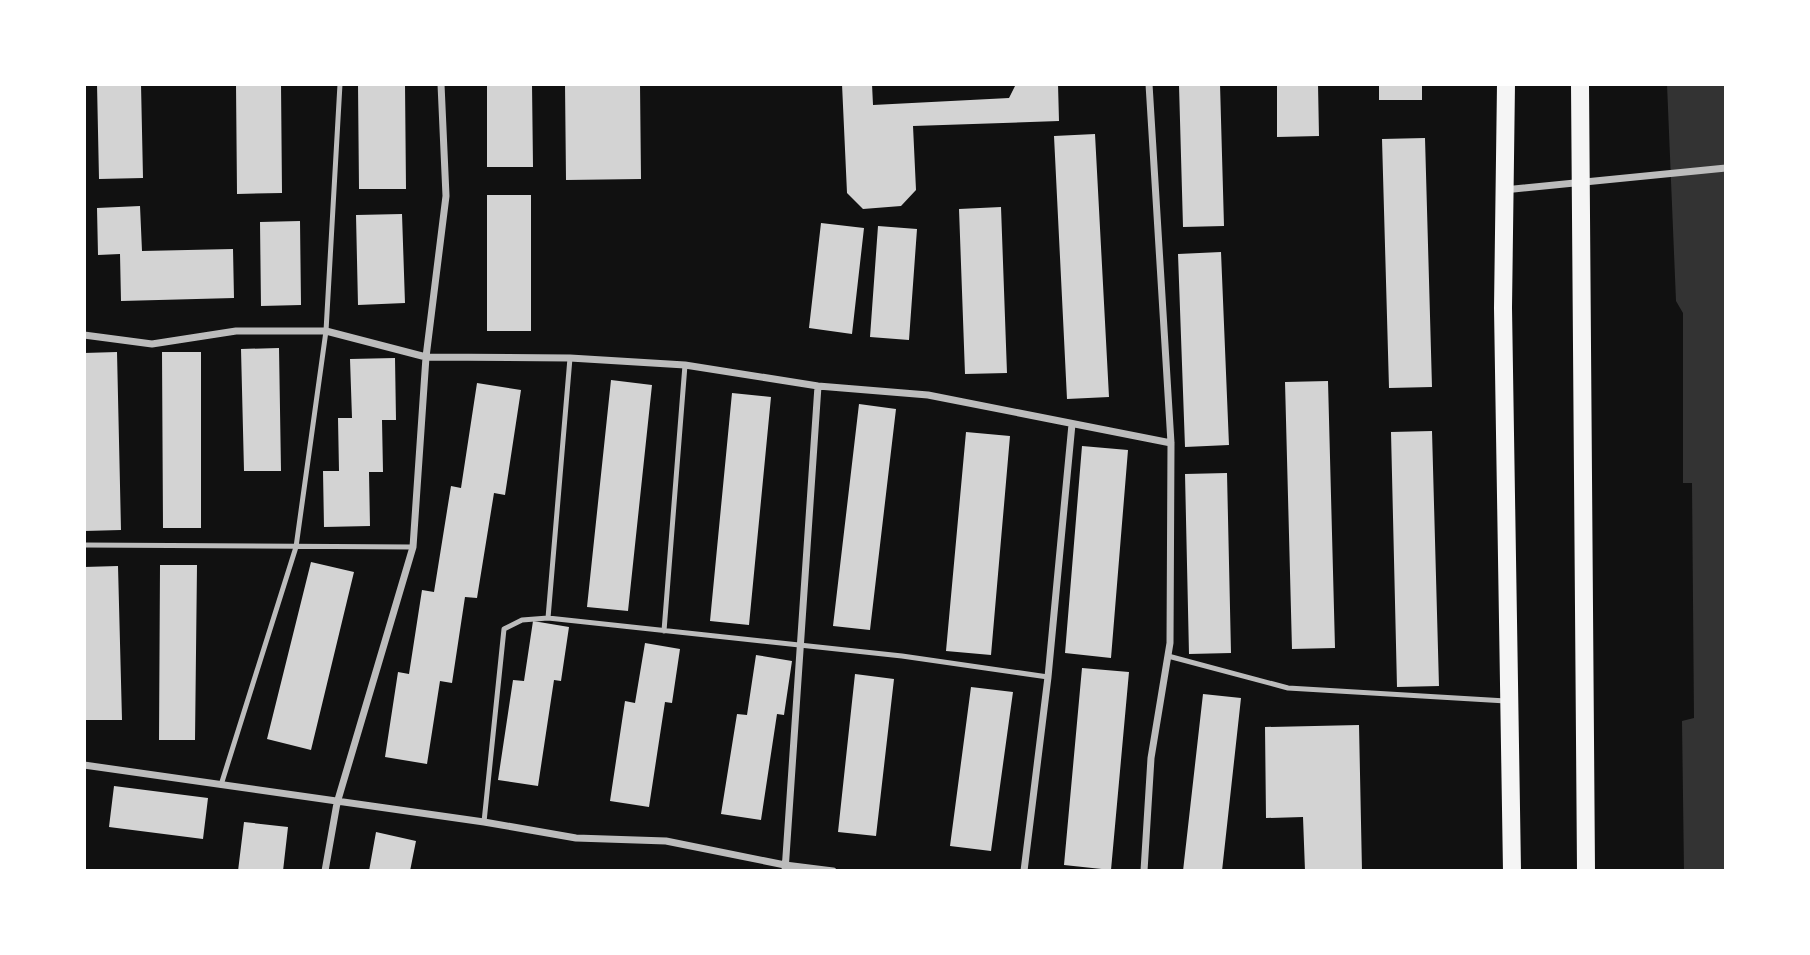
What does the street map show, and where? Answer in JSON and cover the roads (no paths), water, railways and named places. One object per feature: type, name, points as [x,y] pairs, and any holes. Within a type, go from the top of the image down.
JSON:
[{"type":"main road","points":[[1506,84],[1503,308],[1512,871]]},
{"type":"main road","points":[[1580,84],[1586,871]]},
{"type":"street","points":[[325,871],[337,803],[413,547],[426,357],[446,196],[441,84]]},
{"type":"street","points":[[1144,871],[1151,758],[1170,643],[1171,443],[1150,84]]},
{"type":"street","points":[[1504,190],[1726,169]]},
{"type":"street","points":[[84,335],[152,344],[236,331],[326,331],[426,357],[570,358],[685,365],[818,386],[928,395],[1171,443]]},
{"type":"street","points":[[785,868],[818,386]]},
{"type":"street","points":[[1024,871],[1048,677],[1072,424]]},
{"type":"street","points":[[84,765],[484,822],[576,838],[666,841],[785,868],[833,871]]},
{"type":"lane","points":[[221,785],[296,547],[326,331],[340,84]]},
{"type":"lane","points":[[548,618],[570,358]]},
{"type":"lane","points":[[664,631],[685,365]]},
{"type":"lane","points":[[84,545],[413,547]]},
{"type":"lane","points":[[484,822],[504,629],[522,620],[548,618],[902,656],[1048,677]]},
{"type":"lane","points":[[1168,656],[1288,688],[1509,701]]}]
